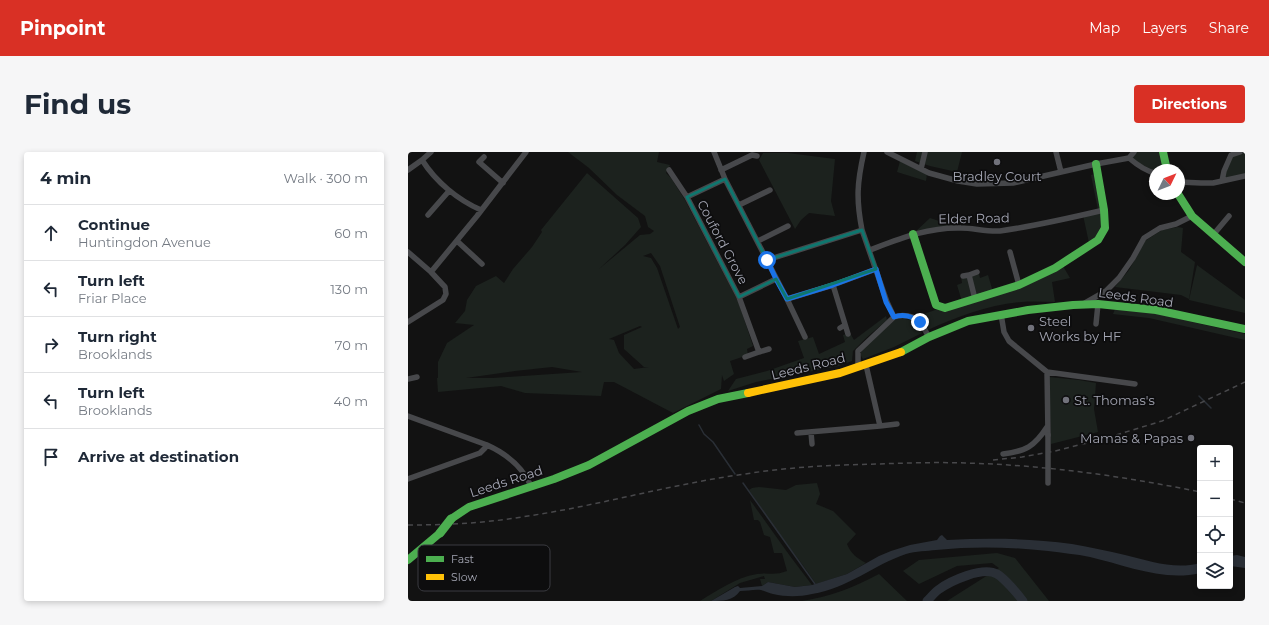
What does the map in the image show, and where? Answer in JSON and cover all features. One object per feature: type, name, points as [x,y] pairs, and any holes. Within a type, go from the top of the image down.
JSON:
[{"type":"main road","points":[[1163,152],[1166,164]]},
{"type":"main road","points":[[913,234],[936,305],[945,308],[1019,285],[1055,268],[1098,240],[1105,228],[1104,210],[1096,164]]},
{"type":"main road","points":[[1182,200],[1192,216],[1245,262]]},
{"type":"main road","name":"Leeds Road","points":[[425,545],[440,532],[451,519],[469,507],[554,479],[589,465],[688,411],[718,399],[777,388],[840,373],[862,366],[900,352],[929,337],[968,321],[1000,314],[1052,307],[1098,304],[1156,310],[1245,330]]},
{"type":"main road","name":"Leeds Road","points":[[408,560],[418,551]]},
{"type":"street","points":[[408,170],[431,152]]},
{"type":"street","points":[[431,272],[503,183],[526,152]]},
{"type":"street","points":[[714,152],[725,179],[758,241],[804,337]]},
{"type":"street","points":[[864,152],[858,177],[857,203],[862,230],[870,250],[886,302],[894,317]]},
{"type":"street","points":[[887,152],[929,173],[958,181],[989,184],[1013,183],[1129,158],[1134,152]]},
{"type":"street","points":[[921,169],[925,152]]},
{"type":"street","points":[[1056,152],[1061,172]]},
{"type":"street","points":[[1222,181],[1224,171],[1231,155],[1240,152]]},
{"type":"street","points":[[721,170],[752,155],[757,156]]},
{"type":"street","points":[[484,157],[480,162],[503,183]]},
{"type":"street","points":[[1129,158],[1149,171]]},
{"type":"street","points":[[422,160],[429,172],[449,191],[481,210]]},
{"type":"street","name":"Couford Grove","points":[[669,170],[687,197],[740,297],[759,352]]},
{"type":"street","points":[[1185,182],[1201,183],[1222,181],[1245,176]]},
{"type":"street","name":"Couford Grove","points":[[687,197],[725,179]]},
{"type":"street","points":[[739,205],[770,190]]},
{"type":"street","points":[[428,215],[449,191]]},
{"type":"street","name":"Elder Road","points":[[870,250],[913,234],[929,230],[961,228],[998,231],[1104,210]]},
{"type":"street","points":[[1084,304],[1106,291],[1119,278],[1133,258],[1144,238],[1160,228],[1176,224],[1192,216]]},
{"type":"street","points":[[1213,235],[1229,216]]},
{"type":"street","points":[[758,241],[788,226]]},
{"type":"street","points":[[767,260],[862,230]]},
{"type":"street","points":[[457,241],[482,264]]},
{"type":"street","points":[[408,252],[431,272],[445,287],[446,294],[443,300],[408,322]]},
{"type":"street","points":[[1010,252],[1019,285]]},
{"type":"street","points":[[787,299],[833,285],[876,269]]},
{"type":"street","points":[[963,276],[977,272]]},
{"type":"street","points":[[969,275],[975,299]]},
{"type":"street","name":"Couford Grove","points":[[740,297],[776,279]]},
{"type":"street","points":[[833,285],[842,326],[848,334]]},
{"type":"street","points":[[1096,324],[1098,304]]},
{"type":"street","points":[[1000,314],[1004,332],[1009,341],[1047,372],[1135,384]]},
{"type":"street","points":[[880,426],[858,351],[894,317],[899,315],[915,318],[920,322],[929,337]]},
{"type":"street","points":[[744,357],[769,349]]},
{"type":"street","points":[[1047,372],[1048,483]]},
{"type":"street","points":[[408,379],[417,377]]},
{"type":"street","points":[[408,416],[487,444],[499,450],[511,458],[526,476],[530,486]]},
{"type":"street","points":[[797,433],[897,424]]},
{"type":"street","points":[[1003,454],[1020,452],[1030,446],[1039,440],[1047,427]]},
{"type":"street","points":[[811,432],[812,444]]},
{"type":"street","points":[[408,479],[480,453],[486,448],[487,444]]},
{"type":"highlighted area","points":[[725,179],[767,260],[862,230],[876,269],[787,299],[776,279],[739,297],[687,197]]},
{"type":"shaded area","points":[[568,152],[659,152],[657,162],[670,165],[666,173],[671,178],[685,200],[738,301],[753,346],[747,349],[748,355],[730,361],[734,374],[724,381],[722,375],[721,389],[673,413],[614,382],[604,382],[601,396],[525,393],[501,386],[438,392],[438,362],[447,343],[474,325],[455,323],[465,311],[467,300],[476,286],[496,276],[504,283],[513,269],[532,247],[542,232],[541,230],[587,173],[638,218],[641,227],[625,245],[599,269],[640,235],[650,234],[654,231],[648,227],[645,216],[617,195],[589,168]],"holes":[[[651,253],[660,266],[680,327],[678,329],[657,268],[651,258],[643,256]],[[640,326],[642,327],[624,335],[624,349],[644,367],[649,367],[634,369],[619,353],[614,340],[609,339]],[[552,367],[582,372],[493,378],[466,378]]]},
{"type":"shaded area","points":[[917,152],[962,152],[957,172],[915,161]]},
{"type":"shaded area","points":[[1134,152],[1163,152],[1165,164],[1149,164],[1149,169],[1129,158]]},
{"type":"shaded area","points":[[1245,152],[1245,176],[1222,181],[1231,155]]},
{"type":"shaded area","points":[[763,153],[788,153],[835,159],[831,201],[835,216],[809,213],[801,220],[795,229],[759,160]]},
{"type":"shaded area","points":[[900,161],[927,174],[926,181],[897,172]]},
{"type":"shaded area","points":[[1095,174],[1104,224],[1096,238],[1089,243],[1083,215],[1098,210],[1091,175]]},
{"type":"shaded area","points":[[930,218],[961,228],[914,233]]},
{"type":"shaded area","points":[[1178,227],[1183,228],[1181,252],[1195,262],[1189,299],[1181,295],[1115,287],[1129,270],[1145,241],[1162,230]]},
{"type":"shaded area","points":[[1197,265],[1245,300],[1245,313],[1189,300]]},
{"type":"shaded area","points":[[1063,266],[1070,278],[1052,282],[1055,302],[1026,302],[998,305],[950,320],[928,330],[922,319],[918,316],[938,309],[963,305],[957,285],[962,283],[961,276],[978,270],[980,278],[988,275],[993,292]]},
{"type":"shaded area","points":[[1115,309],[1153,313],[1245,334],[1245,340],[1149,318],[1113,314]]},
{"type":"shaded area","points":[[886,316],[887,320],[853,351],[852,361],[839,366],[756,382],[728,391],[736,379],[767,371],[804,358],[798,341],[813,337],[819,354],[845,342],[843,335],[850,333],[854,340]]},
{"type":"shaded area","points":[[901,318],[917,323],[922,333],[894,347],[863,359],[861,353],[864,347],[896,319]]},
{"type":"shaded area","points":[[1049,377],[1096,383],[1094,409],[1098,432],[1051,444]]},
{"type":"shaded area","points":[[817,483],[820,494],[816,504],[833,511],[856,534],[847,544],[855,555],[866,563],[847,574],[816,584],[773,526],[749,490],[759,487],[786,490],[796,485]]},
{"type":"shaded area","points":[[750,500],[812,585],[795,587],[768,582],[762,586],[760,579],[765,579],[764,576],[740,583],[711,601],[700,601],[741,578],[757,574],[787,571],[782,553],[774,553],[770,537],[764,535],[760,522],[758,520],[754,520]]},
{"type":"shaded area","points":[[942,535],[947,540],[1009,539],[1072,544],[1162,564],[1181,566],[1197,564],[1197,573],[1186,575],[1159,574],[1090,557],[1048,551],[1006,548],[964,548],[921,551],[906,554],[838,587],[812,594],[788,596],[773,594],[761,590],[754,590],[740,591],[731,599],[711,601],[738,586],[740,588],[762,586],[768,582],[795,587],[812,585],[847,574],[891,551],[910,545],[937,540]]},
{"type":"shaded area","points":[[997,553],[1015,558],[1049,601],[947,601],[999,568],[992,563],[957,566],[919,584],[903,571],[919,560]]},
{"type":"shaded area","points":[[1233,556],[1245,557],[1245,568],[1233,566]]},
{"type":"shaded area","points":[[879,574],[907,601],[802,601],[823,597],[842,591]]},
{"type":"waterway","points":[[1199,396],[1211,408]]},
{"type":"waterway","points":[[699,425],[704,434],[713,442],[735,474]]},
{"type":"waterway","points":[[743,483],[815,584]]},
{"type":"waterway","points":[[927,601],[938,590],[950,583],[975,573],[984,572],[991,572],[1000,576],[1011,586],[1023,601]]},
{"type":"railway","points":[[993,460],[1055,451],[1103,439],[1162,421],[1245,382]]},
{"type":"railway","points":[[408,525],[438,525],[513,518],[582,506],[718,478],[778,470],[844,465],[943,463],[1024,466],[1113,476],[1197,491]]},
{"type":"railway","points":[[1233,500],[1245,503]]},
{"type":"traffic: fast","points":[[1163,152],[1166,164]]},
{"type":"traffic: fast","points":[[913,234],[936,305],[945,308],[1019,285],[1055,268],[1098,240],[1105,228],[1104,210],[1096,164]]},
{"type":"traffic: fast","points":[[1182,200],[1192,216],[1245,262]]},
{"type":"traffic: fast","points":[[901,352],[929,337],[968,321],[1028,310],[1073,305],[1098,304],[1156,310],[1245,329]]},
{"type":"traffic: fast","points":[[451,519],[469,507],[554,479],[589,465],[688,411],[718,399],[748,393]]},
{"type":"traffic: fast","points":[[440,533],[451,519]]},
{"type":"traffic: fast","points":[[426,545],[440,533]]},
{"type":"traffic: fast","points":[[408,560],[418,552]]},
{"type":"traffic: slow","points":[[748,393],[840,373],[901,352]]},
{"type":"place","name":"Bradley Court","points":[[997,162]]},
{"type":"place","name":"Steel Works by HF","points":[[1031,328]]},
{"type":"place","name":"St. Thomas's","points":[[1066,400]]},
{"type":"place","name":"Mamas & Papas","points":[[1191,438]]},
{"type":"route","points":[[767,260],[787,299],[833,285],[876,269],[886,302],[894,317],[905,315],[915,318],[920,322]]}]
